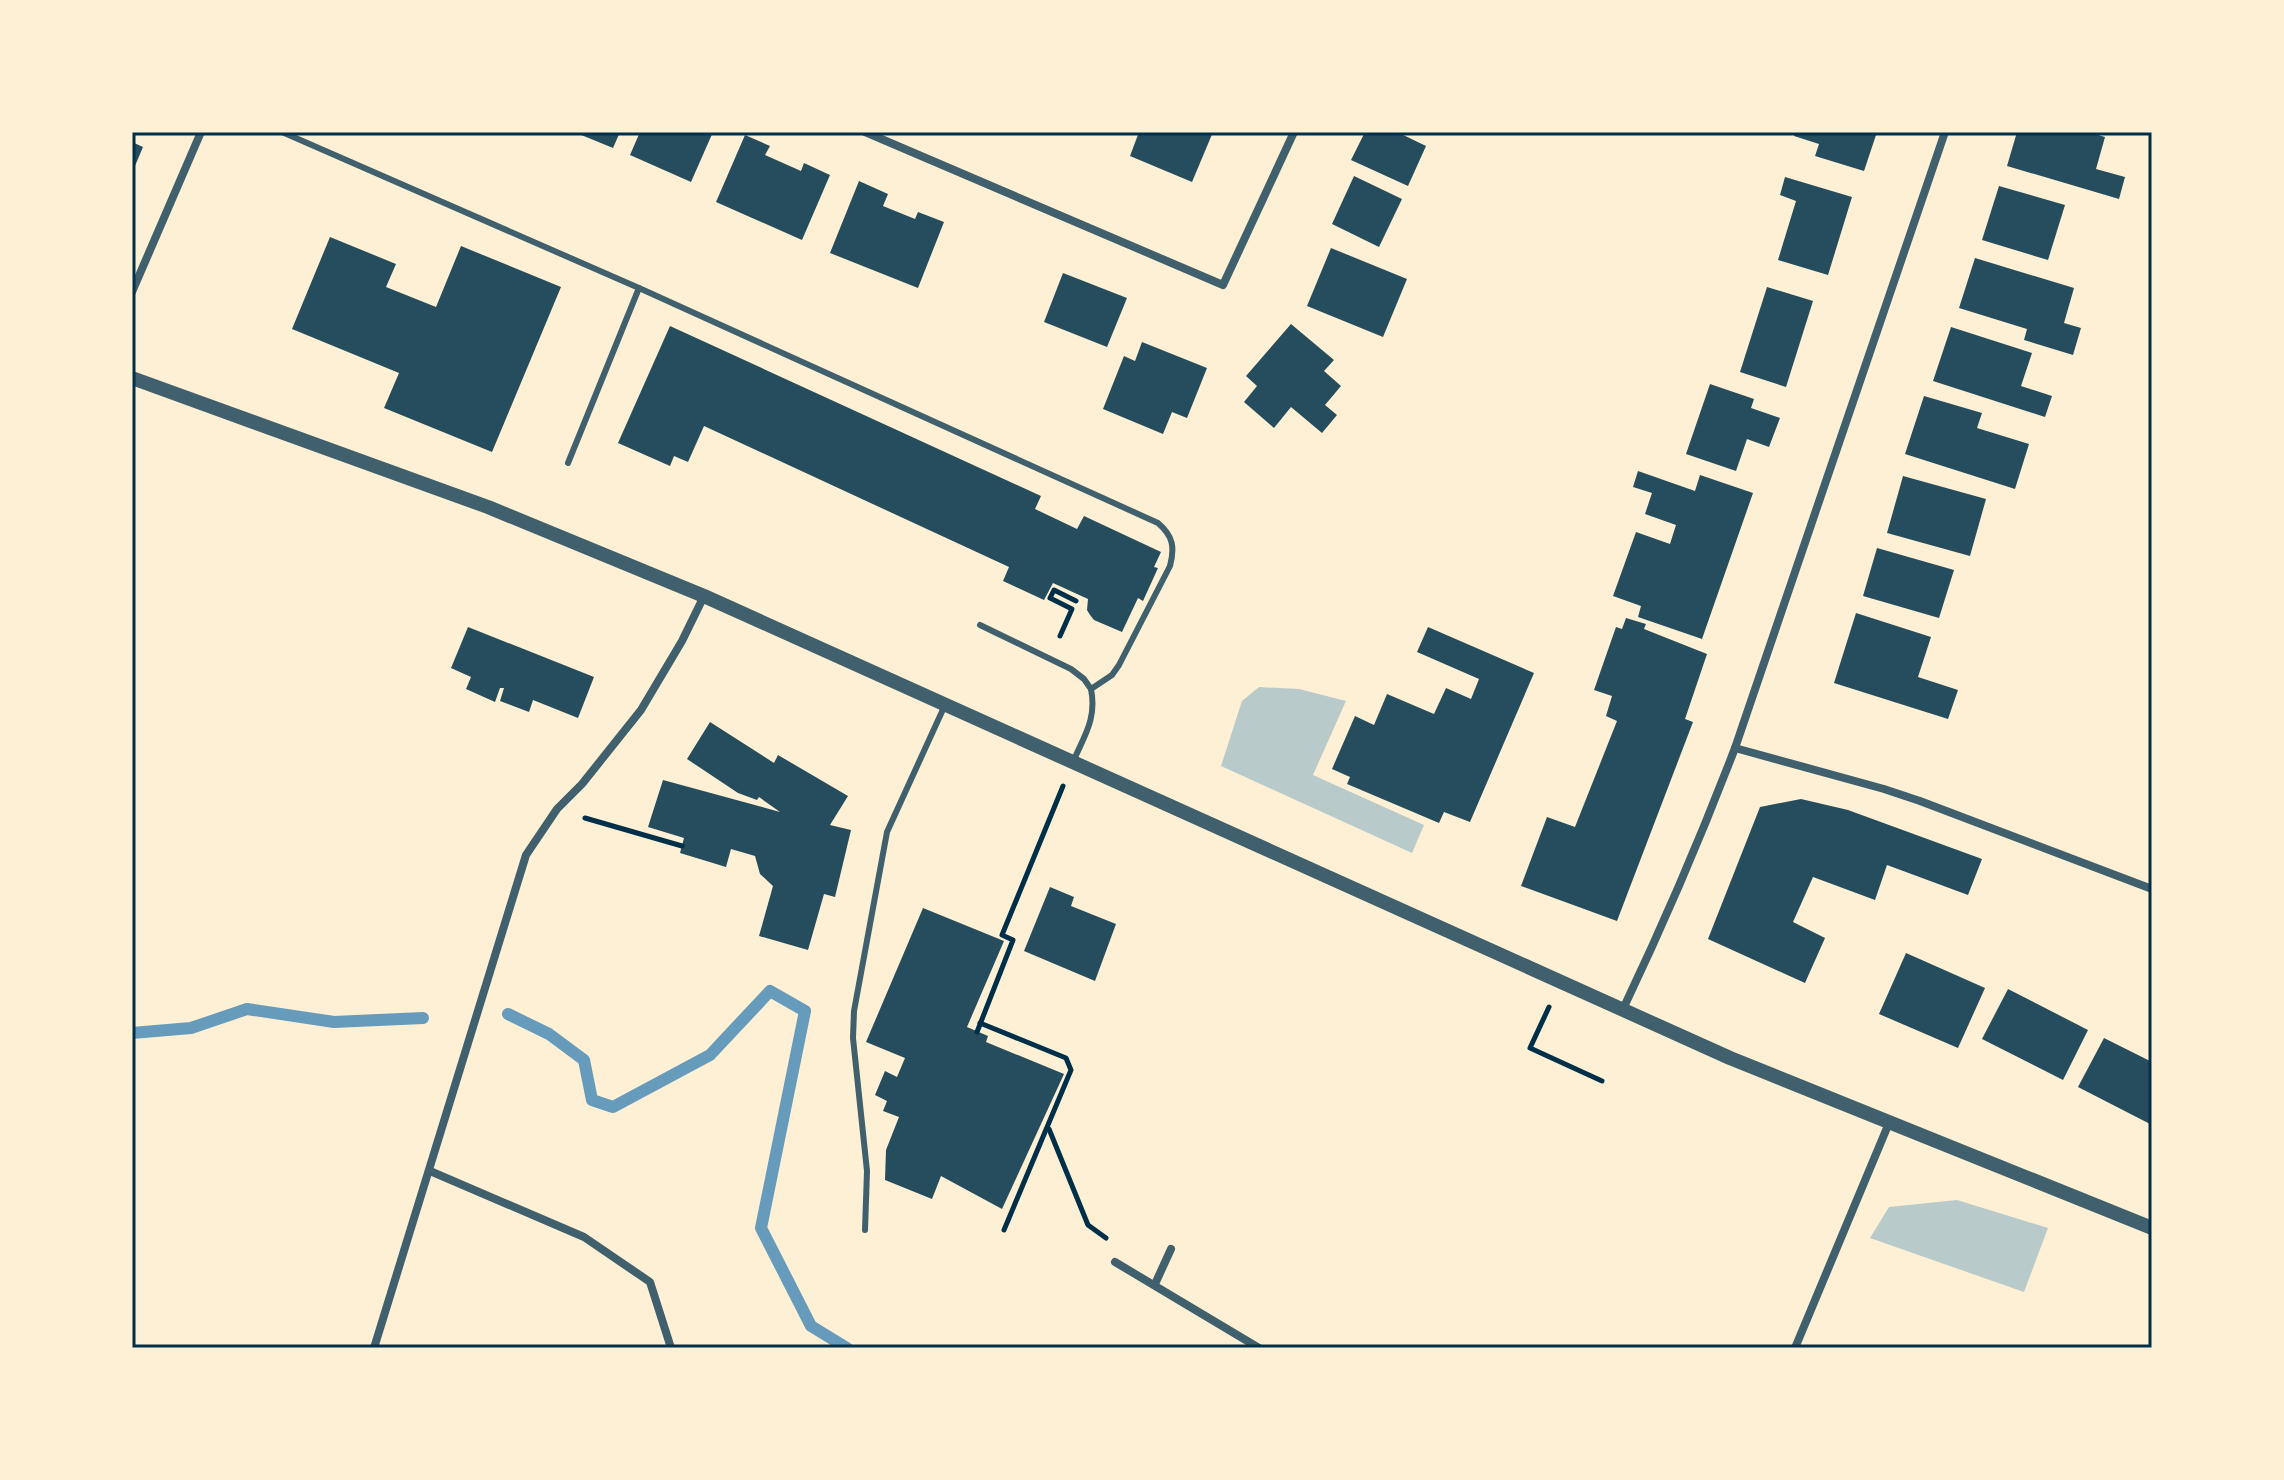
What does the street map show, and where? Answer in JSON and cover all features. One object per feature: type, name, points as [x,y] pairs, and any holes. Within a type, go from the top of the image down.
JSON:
[{"type":"street","points":[[132,292],[201,132]]},
{"type":"street","points":[[865,132],[1223,285],[1294,132]]},
{"type":"street","points":[[1623,1009],[1669,913],[1735,748],[1945,132]]},
{"type":"street","points":[[132,378],[488,507],[704,596],[1730,1058],[2152,1228]]},
{"type":"street","points":[[374,1348],[526,855],[557,809],[582,784],[641,710],[682,641],[704,596]]},
{"type":"street","points":[[1735,748],[1920,801],[2152,889]]},
{"type":"street","points":[[1795,1348],[1889,1123]]},
{"type":"street","points":[[430,1171],[584,1237],[650,1282],[671,1348]]},
{"type":"street","points":[[1155,1284],[1171,1249]]},
{"type":"street","points":[[1115,1262],[1259,1348]]},
{"type":"lane","points":[[282,132],[639,288],[1158,523],[1168,531],[1173,541],[1170,566],[1119,665],[1102,684],[1091,689]]},
{"type":"lane","points":[[568,463],[639,288]]},
{"type":"lane","points":[[980,625],[1071,669],[1091,689],[1094,703],[1092,719],[1073,762]]},
{"type":"lane","points":[[865,1230],[867,1171],[853,1038],[854,1011],[887,832],[945,705]]},
{"type":"path","points":[[1050,659],[1077,598],[1054,590],[1050,592],[1050,598],[1072,609]]},
{"type":"path","points":[[557,809],[682,846]]},
{"type":"path","points":[[977,1032],[1013,940],[1002,935],[1051,814]]},
{"type":"path","points":[[1561,981],[1530,1048],[1602,1081]]},
{"type":"path","points":[[980,1023],[1066,1058],[1070,1064],[1069,1077],[1004,1230]]},
{"type":"path","points":[[1048,1128],[1088,1225],[1111,1241],[1115,1262]]},
{"type":"shaded area","points":[[1259,687],[1299,689],[1346,701],[1313,775],[1424,825],[1412,853],[1221,766],[1242,701]]},
{"type":"shaded area","points":[[1957,1200],[2048,1228],[2024,1292],[1870,1238],[1889,1207]]},
{"type":"building","points":[[574,132],[620,132],[613,148]]},
{"type":"building","points":[[640,132],[713,132],[691,182],[630,155]]},
{"type":"building","points":[[1139,132],[1213,132],[1192,182],[1130,156]]},
{"type":"building","points":[[1365,132],[1397,132],[1426,146],[1408,186],[1351,160]]},
{"type":"building","points":[[1795,132],[1877,132],[1864,171],[1815,156],[1819,144],[1794,136]]},
{"type":"building","points":[[2017,132],[2088,132],[2105,137],[2096,169],[2125,177],[2119,199],[2007,166]]},
{"type":"building","points":[[745,135],[770,146],[765,155],[801,171],[804,163],[830,175],[802,240],[716,202]]},
{"type":"building","points":[[132,142],[143,147],[132,173]]},
{"type":"building","points":[[1354,176],[1402,199],[1379,247],[1332,224]]},
{"type":"building","points":[[1785,177],[1852,197],[1828,275],[1778,260],[1796,201],[1780,195]]},
{"type":"building","points":[[859,181],[888,194],[883,206],[915,219],[918,212],[944,222],[918,288],[830,253]]},
{"type":"building","points":[[1999,186],[2065,205],[2048,260],[1982,240]]},
{"type":"building","points":[[330,237],[396,264],[386,287],[436,307],[461,246],[561,287],[492,452],[384,408],[399,373],[292,329]]},
{"type":"building","points":[[1331,248],[1407,279],[1383,337],[1307,306]]},
{"type":"building","points":[[1975,258],[2074,288],[2064,323],[2081,328],[2073,355],[2024,340],[2027,329],[1959,308]]},
{"type":"building","points":[[1063,273],[1127,298],[1107,347],[1044,322]]},
{"type":"building","points":[[1767,287],[1813,301],[1786,387],[1740,372]]},
{"type":"building","points":[[1291,324],[1334,360],[1324,371],[1341,386],[1325,405],[1337,415],[1322,433],[1291,407],[1274,428],[1244,402],[1257,386],[1246,376]]},
{"type":"building","points":[[670,326],[1041,496],[1035,509],[1077,529],[1084,516],[1161,552],[1154,567],[1158,568],[1143,601],[1138,598],[1122,632],[1094,620],[1087,610],[1088,599],[1053,583],[1044,600],[1003,581],[1009,567],[704,426],[688,462],[674,456],[670,466],[618,443]]},
{"type":"building","points":[[1951,327],[2032,353],[2021,386],[2052,396],[2045,417],[1933,381]]},
{"type":"building","points":[[1142,342],[1207,368],[1187,418],[1172,412],[1163,434],[1103,409],[1124,356],[1135,361]]},
{"type":"building","points":[[1710,384],[1754,399],[1751,408],[1780,418],[1769,447],[1747,439],[1736,471],[1686,454]]},
{"type":"building","points":[[1924,396],[1982,413],[1977,428],[2029,444],[2015,489],[1905,454]]},
{"type":"building","points":[[1638,471],[1695,491],[1700,475],[1753,493],[1702,639],[1638,617],[1641,606],[1613,596],[1636,532],[1670,544],[1676,525],[1645,514],[1652,493],[1633,487]]},
{"type":"building","points":[[1903,476],[1986,499],[1970,556],[1887,533]]},
{"type":"building","points":[[1877,548],[1954,570],[1939,618],[1863,596]]},
{"type":"building","points":[[1856,613],[1931,637],[1918,677],[1958,690],[1948,719],[1834,683]]},
{"type":"building","points":[[1626,618],[1646,624],[1644,629],[1707,654],[1685,719],[1693,722],[1617,921],[1521,886],[1547,817],[1575,827],[1617,721],[1606,716],[1612,696],[1594,690],[1616,627],[1622,629]]},
{"type":"building","points":[[468,627],[594,677],[578,718],[533,700],[529,712],[500,701],[504,688],[500,688],[495,702],[466,689],[471,677],[451,668]]},
{"type":"building","points":[[1428,627],[1534,673],[1470,822],[1444,812],[1439,823],[1347,784],[1350,777],[1332,769],[1355,716],[1374,725],[1387,694],[1434,714],[1446,688],[1471,699],[1479,679],[1417,652]]},
{"type":"building","points":[[710,722],[774,763],[778,755],[848,796],[830,825],[851,830],[835,897],[824,894],[808,950],[759,936],[773,886],[760,874],[755,856],[731,849],[726,867],[680,853],[684,838],[648,827],[663,780],[780,812],[759,797],[757,800],[738,793],[687,759]]},
{"type":"building","points":[[1801,799],[1848,810],[1982,859],[1968,895],[1887,865],[1875,900],[1813,877],[1793,922],[1825,938],[1805,983],[1708,939],[1760,807]]},
{"type":"building","points":[[1050,887],[1074,897],[1071,906],[1116,924],[1095,981],[1024,951]]},
{"type":"building","points":[[923,908],[1004,941],[967,1027],[988,1036],[986,1042],[1064,1074],[1002,1209],[941,1176],[932,1199],[885,1180],[886,1150],[899,1117],[883,1111],[887,1101],[875,1095],[885,1071],[897,1077],[905,1058],[866,1042]]},
{"type":"building","points":[[1906,953],[1985,988],[1958,1048],[1879,1014]]},
{"type":"building","points":[[2008,989],[2088,1030],[2063,1080],[1982,1039]]},
{"type":"building","points":[[2104,1038],[2152,1062],[2152,1125],[2078,1087]]},
{"type":"waterway","points":[[508,1014],[549,1034],[584,1060],[592,1100],[613,1107],[710,1055],[770,991],[805,1011],[761,1228],[811,1326],[847,1348]]},
{"type":"waterway","points":[[132,1033],[191,1028],[247,1009],[334,1022],[423,1018]]}]
